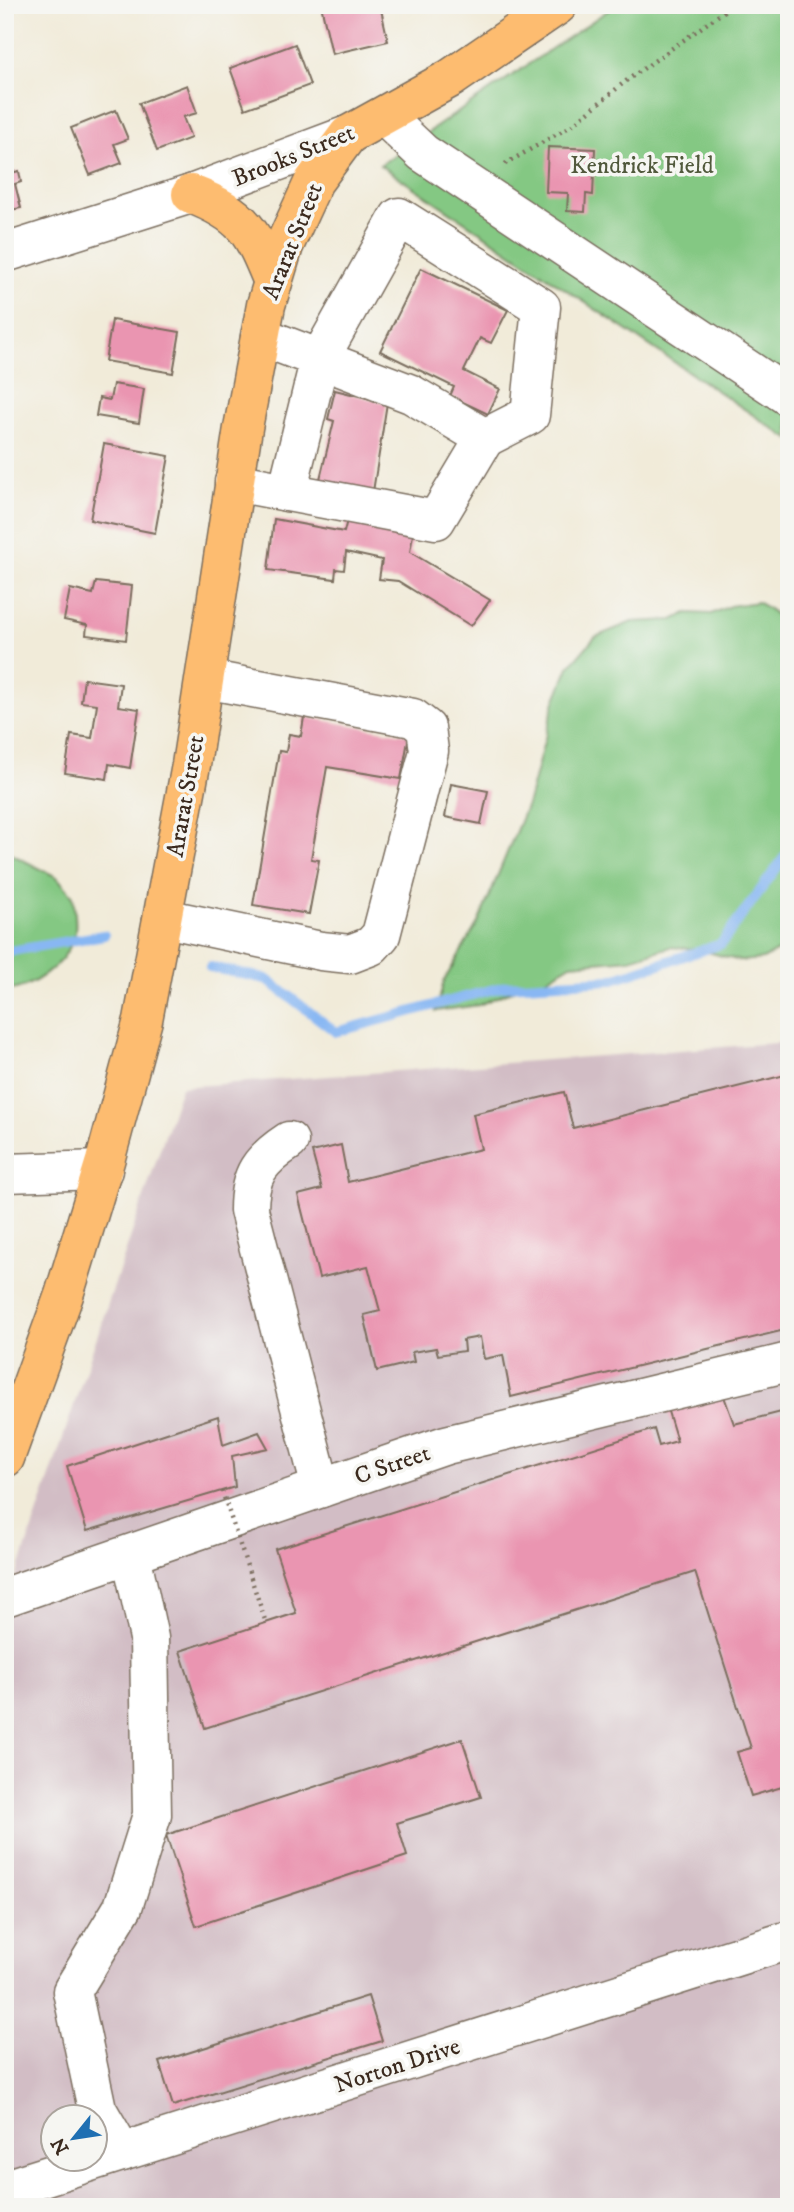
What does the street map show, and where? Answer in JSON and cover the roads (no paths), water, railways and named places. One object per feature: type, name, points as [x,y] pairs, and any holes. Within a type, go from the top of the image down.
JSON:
[{"type":"main road","name":"Brooks Street","points":[[348,135],[451,78],[558,5]]},
{"type":"main road","name":"Ararat Street","points":[[5,1458],[64,1295],[103,1170],[133,1060],[164,918],[205,679],[234,482],[260,336],[273,282],[284,246],[314,181],[348,135]]},
{"type":"main road","points":[[191,194],[211,202],[247,226],[273,282]]},
{"type":"street","points":[[384,116],[423,153],[789,397]]},
{"type":"street","name":"Brooks Street","points":[[5,253],[191,194],[348,135]]},
{"type":"street","points":[[234,482],[287,492],[436,520],[485,438],[530,415],[541,307],[399,218],[320,358],[287,492]]},
{"type":"street","points":[[260,336],[411,394],[485,438]]},
{"type":"street","points":[[164,918],[321,951],[350,954],[371,946],[381,935],[429,751],[426,728],[413,718],[205,679]]},
{"type":"street","points":[[289,1141],[270,1153],[252,1176],[249,1210],[321,1488]]},
{"type":"street","points":[[5,1173],[103,1170]]},
{"type":"street","name":"C Street","points":[[5,1597],[446,1445],[789,1362]]},
{"type":"street","points":[[122,2152],[97,2109],[72,1991],[124,1907],[152,1815],[149,1638],[131,1554]]},
{"type":"street","name":"Norton Drive","points":[[5,2189],[789,1940]]},
{"type":"waterway","points":[[210,967],[266,979],[336,1032],[505,986],[610,980],[721,944],[789,851]]},
{"type":"waterway","points":[[5,952],[104,935]]},
{"type":"park label","name":"Kendrick Field","points":[[642,165]]}]
